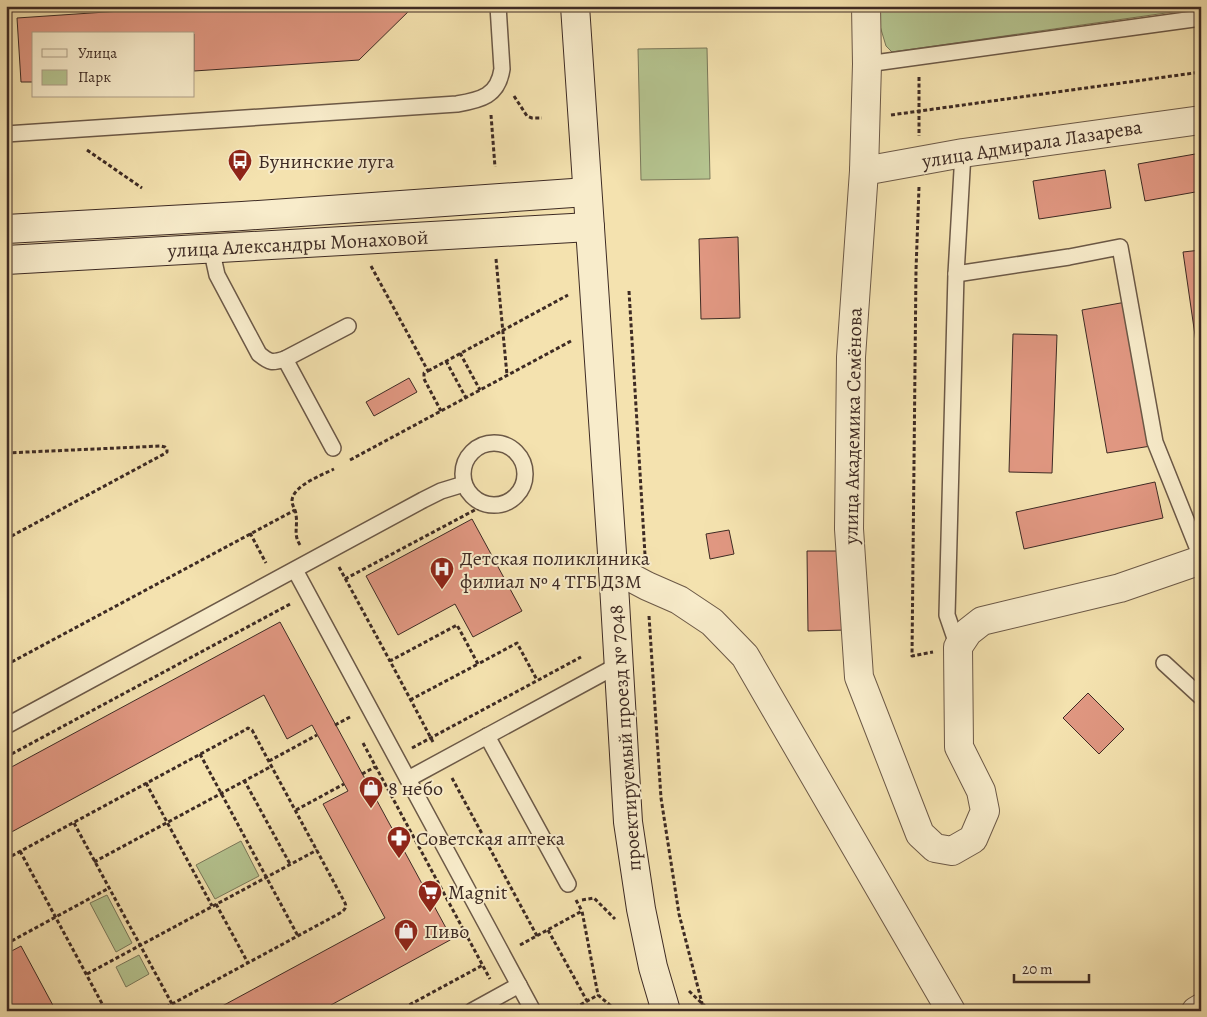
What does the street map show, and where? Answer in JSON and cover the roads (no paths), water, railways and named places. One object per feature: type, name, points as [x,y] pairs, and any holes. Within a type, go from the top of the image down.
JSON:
[{"type":"street","name":"проектируемый проезд № 7048","points":[[575,6],[628,822],[641,909],[666,1011]]},
{"type":"street","name":"улица Академика Семёнова","points":[[866,6],[866,119],[851,357],[849,510],[858,677],[920,834],[935,848],[952,851],[973,839],[985,812],[981,791],[959,747],[963,640]]},
{"type":"street","name":"улица Адмирала Лазарева","points":[[864,171],[962,153],[1201,120]]},
{"type":"street","name":"улица Александры Монаховой","points":[[6,229],[242,216],[587,192]]},
{"type":"street","name":"улица Александры Монаховой","points":[[6,260],[590,227]]},
{"type":"street","points":[[963,640],[982,621],[1120,588],[1201,558]]},
{"type":"street","points":[[613,568],[679,600],[712,622],[745,656],[951,1011]]},
{"type":"street","points":[[1196,1011],[1201,1008]]},
{"type":"lane","points":[[6,134],[457,104],[481,100],[498,85],[501,76],[498,6]]},
{"type":"lane","points":[[867,64],[1201,18]]},
{"type":"lane","points":[[962,153],[956,274],[946,615],[963,640]]},
{"type":"lane","points":[[956,274],[1069,257],[1120,247],[1155,442],[1201,558]]},
{"type":"lane","points":[[211,248],[217,275],[259,354],[267,361],[274,363],[285,359],[348,326]]},
{"type":"lane","points":[[285,359],[333,448]]},
{"type":"lane","points":[[490,443],[503,444],[515,451],[523,462],[525,476],[521,489],[512,499],[499,504],[486,504],[477,500],[469,493],[464,484],[463,470],[467,457],[477,448],[490,443]]},
{"type":"lane","points":[[6,726],[433,495],[464,484]]},
{"type":"lane","points":[[302,566],[308,594],[533,1011]]},
{"type":"lane","points":[[1164,663],[1201,698]]},
{"type":"lane","points":[[408,779],[618,665]]},
{"type":"lane","points":[[487,736],[568,884]]},
{"type":"lane","points":[[472,1011],[519,985]]},
{"type":"place","name":"Бунинские луга","points":[[240,182]]},
{"type":"place","name":"Детская поликлиника филиал № 4 ТГБ ДЗМ","points":[[442,590]]},
{"type":"place","name":"8 небо","points":[[371,809]]},
{"type":"place","name":"Советская аптека","points":[[399,859]]},
{"type":"place","name":"Magnit","points":[[430,913]]},
{"type":"place","name":"Пиво","points":[[406,952]]}]
